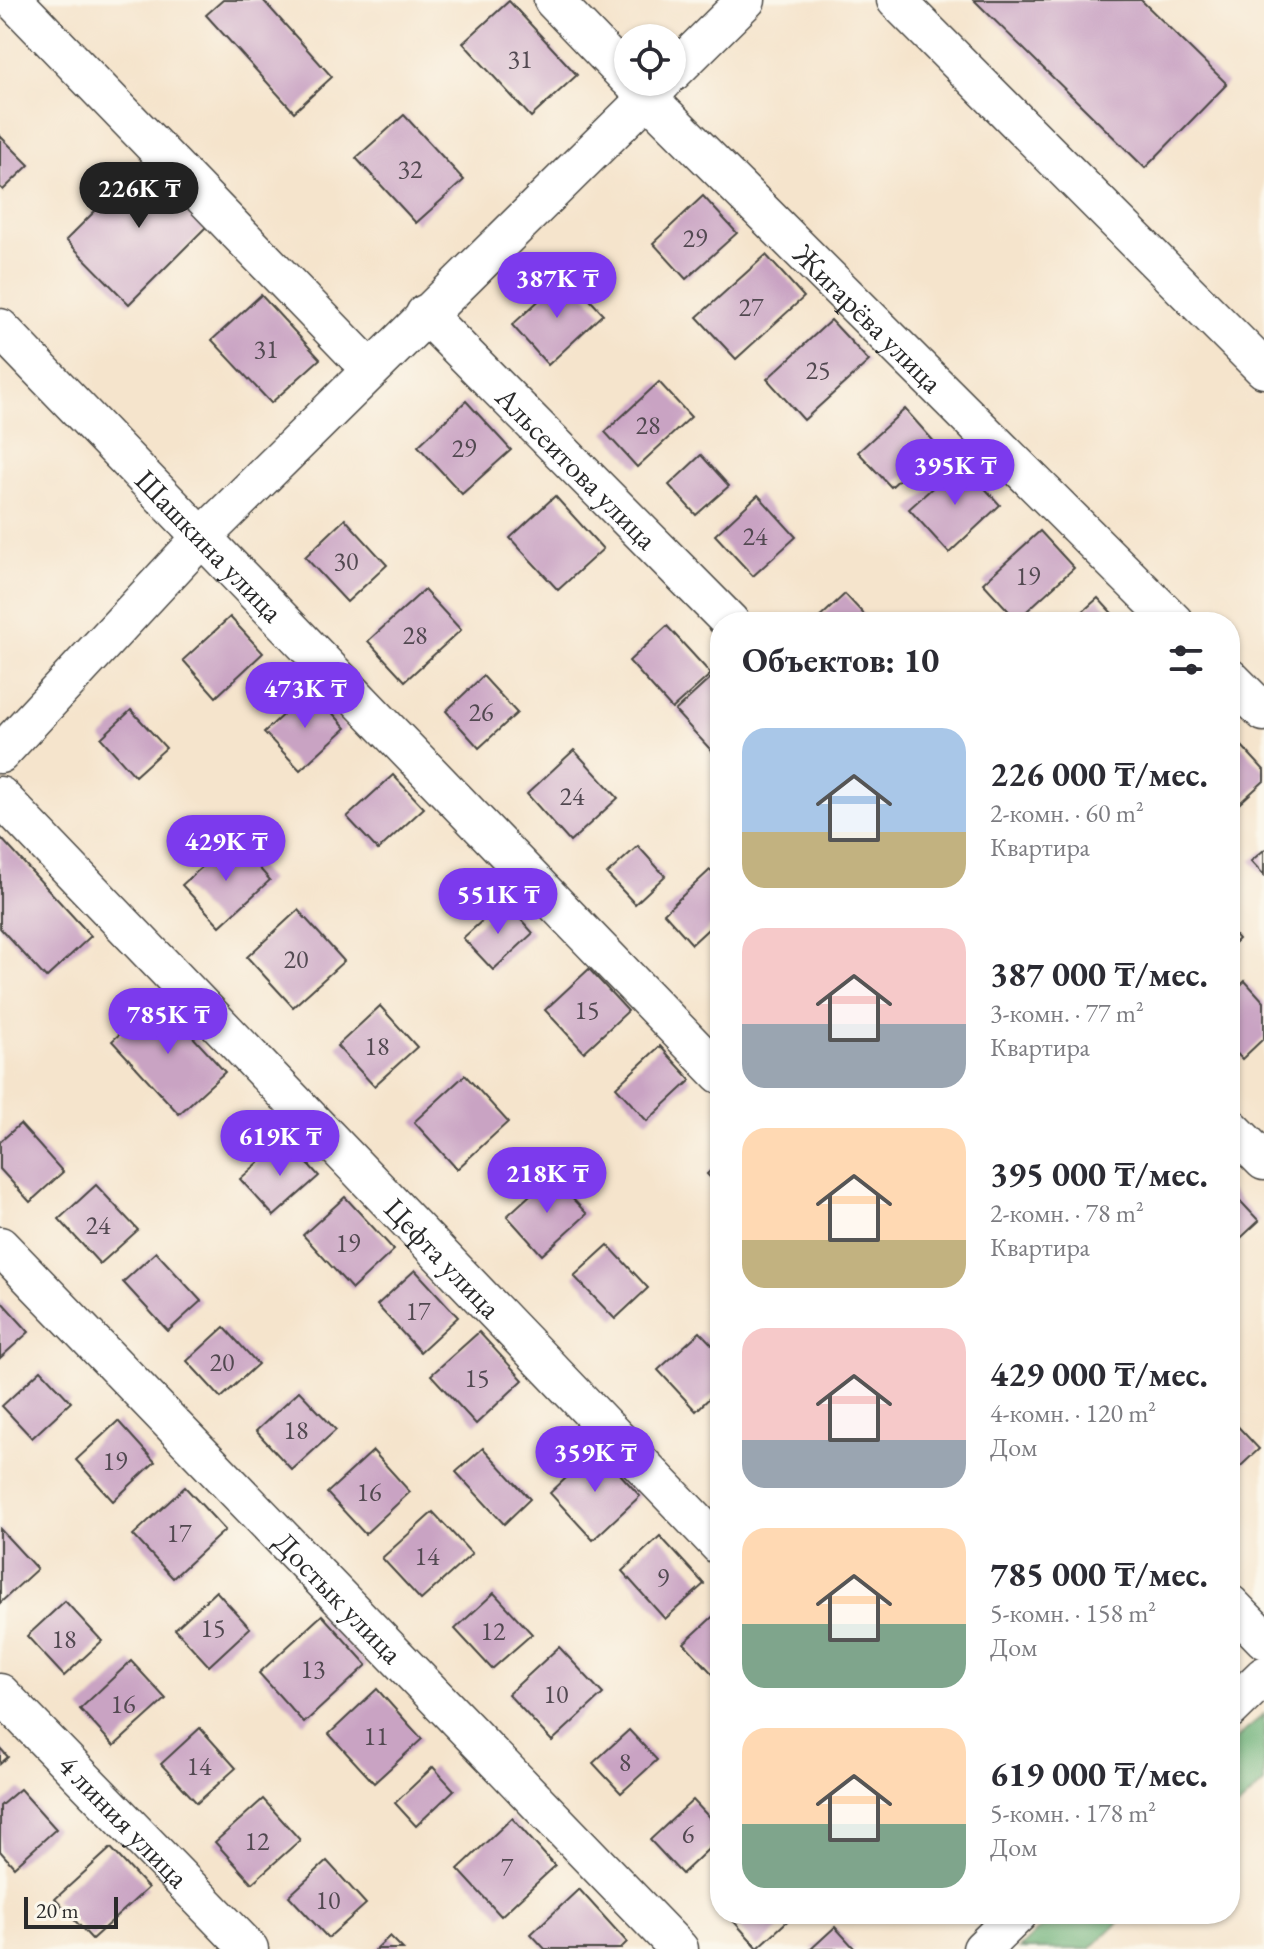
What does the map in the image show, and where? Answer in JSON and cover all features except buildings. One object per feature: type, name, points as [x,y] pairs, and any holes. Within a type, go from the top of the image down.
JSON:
[{"type":"street","points":[[13,0],[370,369]]},
{"type":"street","name":"Жигарёва улица","points":[[553,0],[614,53]]},
{"type":"street","points":[[686,51],[746,0]]},
{"type":"street","points":[[896,0],[1264,369]]},
{"type":"street","points":[[0,754],[203,536],[425,314],[635,96]]},
{"type":"street","name":"Жигарёва улица","points":[[661,96],[1164,612]]},
{"type":"street","name":"Альсеитова улица","points":[[425,314],[720,612]]},
{"type":"street","name":"Шашкина улица","points":[[0,328],[710,1064]]},
{"type":"street","points":[[1240,688],[1264,712]]},
{"type":"street","name":"Цефта улица","points":[[0,796],[710,1536]]},
{"type":"street","points":[[1240,1137],[1264,1161]]},
{"type":"street","name":"Достык улица","points":[[0,1246],[679,1949]]},
{"type":"street","points":[[1240,1614],[1264,1639]]},
{"type":"street","points":[[1240,1699],[1264,1676]]},
{"type":"street","name":"4 линия улица","points":[[0,1693],[249,1949]]},
{"type":"street","points":[[982,1949],[1008,1924]]},
{"type":"green space","points":[[1264,1714],[1264,1783],[1240,1806],[1240,1736]]},
{"type":"green space","points":[[1045,1924],[1116,1924],[1090,1949],[1019,1949]]}]
